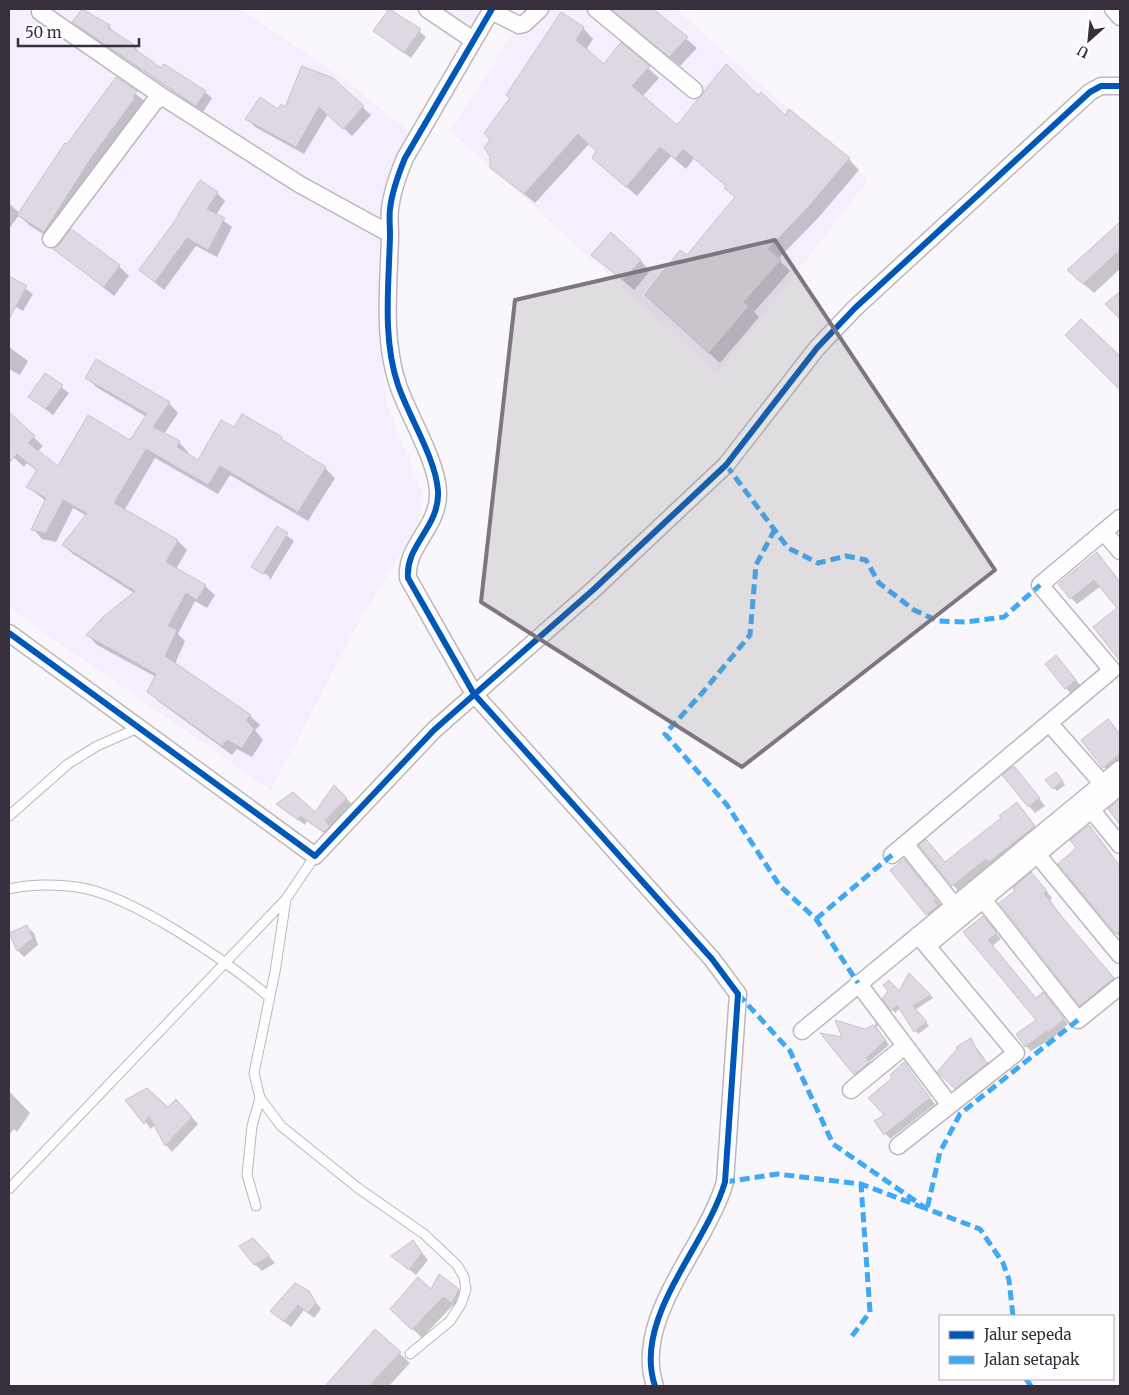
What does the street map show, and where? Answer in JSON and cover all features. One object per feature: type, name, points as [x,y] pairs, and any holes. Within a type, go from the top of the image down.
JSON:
[{"type":"street","points":[[427,9],[473,40]]},
{"type":"street","points":[[540,9],[524,24],[519,25],[491,10],[405,158],[395,181],[390,203],[387,278],[389,346],[398,385],[425,450],[438,489],[438,506],[432,522],[408,562],[408,578],[474,694],[712,959],[738,994],[725,1182],[715,1211],[656,1323],[650,1355],[650,1370],[655,1386]]},
{"type":"street","points":[[596,9],[694,90]]},
{"type":"street","points":[[1113,9],[1120,18]]},
{"type":"street","points":[[40,12],[163,97],[300,184],[390,234]]},
{"type":"street","points":[[9,633],[315,856],[427,736],[593,590],[726,465],[817,348],[892,273],[940,232],[1090,92],[1101,86],[1120,86]]},
{"type":"street","points":[[51,239],[155,101],[163,97]]},
{"type":"street","points":[[957,916],[898,850],[1049,723],[1116,674],[1040,585],[1120,518]]},
{"type":"street","points":[[1104,532],[1120,552]]},
{"type":"street","points":[[1049,723],[1111,788]]},
{"type":"street","points":[[802,1031],[858,983],[957,916],[1034,849],[1111,788],[1120,769]]},
{"type":"street","points":[[1088,805],[1120,844]]},
{"type":"street","points":[[1034,849],[1120,955]]},
{"type":"street","points":[[980,895],[1078,1020],[1120,986]]},
{"type":"street","points":[[898,1146],[1016,1053],[923,940]]},
{"type":"street","points":[[858,983],[949,1104]]},
{"type":"street","points":[[851,1090],[905,1046]]},
{"type":"lane","points":[[9,816],[68,764],[96,746],[138,728]]},
{"type":"lane","points":[[9,1189],[286,899],[315,856]]},
{"type":"lane","points":[[9,889],[20,886],[78,887],[119,900],[171,928],[226,963],[268,996]]},
{"type":"lane","points":[[286,899],[275,972],[268,996],[254,1073],[260,1098],[282,1126],[358,1188],[424,1234],[461,1271],[466,1289],[461,1304],[450,1321],[410,1354]]},
{"type":"lane","points":[[256,1206],[248,1175],[248,1159],[252,1126],[260,1098]]},
{"type":"highlighted area","points":[[775,240],[995,570],[742,767],[481,602],[515,300]]},
{"type":"shaded area","points":[[9,9],[239,9],[349,83],[413,135],[383,206],[378,323],[387,405],[424,498],[415,531],[362,616],[271,790],[9,608]]},
{"type":"shaded area","points":[[444,9],[486,9],[473,32]]},
{"type":"shaded area","points":[[529,9],[676,9],[868,180],[718,374],[450,131]]},
{"type":"building","points":[[82,9],[110,25],[108,28],[136,46],[135,49],[161,68],[164,64],[206,91],[196,106],[72,22]]},
{"type":"building","points":[[389,9],[421,29],[404,53],[373,31]]},
{"type":"building","points":[[611,9],[653,9],[688,37],[669,57]]},
{"type":"building","points":[[561,12],[584,27],[576,40],[604,64],[621,42],[650,66],[632,86],[677,125],[726,64],[758,95],[761,92],[785,115],[789,109],[850,158],[808,207],[768,249],[781,260],[744,302],[749,306],[709,353],[645,295],[680,250],[687,255],[735,197],[724,188],[726,186],[683,149],[675,159],[660,147],[626,187],[592,158],[596,151],[578,134],[524,194],[490,168],[490,157],[484,147],[490,140],[484,133],[510,98],[506,95]]},
{"type":"building","points":[[302,66],[333,78],[364,106],[343,129],[319,107],[296,147],[245,119],[260,97],[278,109],[281,104],[285,107]]},
{"type":"building","points":[[116,77],[137,91],[133,97],[135,98],[91,158],[44,232],[17,215],[65,143],[67,144]]},
{"type":"building","points":[[200,180],[218,192],[207,209],[225,218],[208,250],[187,238],[155,282],[139,270],[179,215]]},
{"type":"building","points":[[1120,222],[1120,250],[1083,284],[1067,270]]},
{"type":"building","points":[[71,229],[120,265],[104,287],[53,249],[59,245]]},
{"type":"building","points":[[611,232],[641,260],[623,280],[591,255]]},
{"type":"building","points":[[9,276],[27,286],[9,319]]},
{"type":"building","points":[[1120,292],[1120,319],[1105,304]]},
{"type":"building","points":[[1081,319],[1120,356],[1120,390],[1065,335]]},
{"type":"building","points":[[96,359],[170,402],[153,427],[180,441],[177,447],[198,460],[221,420],[234,427],[242,414],[282,437],[281,439],[326,467],[298,512],[220,466],[208,485],[146,449],[114,503],[178,540],[166,562],[206,585],[197,600],[186,593],[168,626],[177,630],[165,656],[251,715],[246,720],[254,729],[242,748],[227,740],[222,746],[147,692],[156,674],[86,635],[103,617],[135,591],[62,545],[87,513],[63,500],[46,533],[31,530],[46,498],[26,487],[37,470],[17,454],[9,463],[9,412],[35,436],[28,443],[58,466],[88,415],[130,440],[147,414],[85,378]]},
{"type":"building","points":[[45,373],[63,385],[46,409],[28,397]]},
{"type":"building","points":[[277,526],[288,533],[263,574],[251,567]]},
{"type":"building","points":[[1097,552],[1120,582],[1120,661],[1093,627],[1117,608],[1094,580],[1070,599],[1058,584]]},
{"type":"building","points":[[1056,655],[1076,680],[1065,689],[1045,664]]},
{"type":"building","points":[[1108,719],[1120,734],[1120,754],[1103,768],[1081,740]]},
{"type":"building","points":[[1014,766],[1040,798],[1028,807],[1002,775]]},
{"type":"building","points":[[1056,772],[1063,781],[1053,789],[1045,780]]},
{"type":"building","points":[[334,785],[347,798],[325,821],[330,826],[324,832],[300,816],[298,820],[276,804],[293,792],[315,812]]},
{"type":"building","points":[[1120,799],[1120,825],[1108,809]]},
{"type":"building","points":[[1017,802],[1035,826],[989,862],[986,859],[952,886],[919,845],[926,839],[945,862],[1001,818],[999,816]]},
{"type":"building","points":[[1089,825],[1120,866],[1120,930],[1116,934],[1058,864],[1076,848],[1070,840]]},
{"type":"building","points":[[904,859],[936,899],[934,900],[938,906],[926,915],[890,870]]},
{"type":"building","points":[[1031,872],[1047,891],[1044,893],[1056,910],[1114,978],[1080,1006],[999,903],[1015,891],[1013,888]]},
{"type":"building","points":[[983,916],[997,933],[988,940],[1036,998],[1043,992],[1064,1019],[1048,1033],[1047,1031],[1025,1047],[1016,1034],[1036,1020],[963,932]]},
{"type":"building","points":[[27,925],[33,938],[17,951],[9,933]]},
{"type":"building","points":[[909,973],[931,995],[913,1006],[927,1022],[914,1032],[897,1005],[891,1011],[882,998],[888,991],[883,985],[889,980],[899,991]]},
{"type":"building","points":[[835,1020],[865,1029],[873,1025],[875,1027],[876,1023],[876,1028],[886,1040],[866,1058],[870,1062],[854,1075],[820,1033],[842,1037]]},
{"type":"building","points":[[971,1038],[979,1054],[988,1063],[955,1089],[937,1072],[957,1049],[956,1047]]},
{"type":"building","points":[[904,1062],[930,1098],[884,1135],[874,1121],[884,1115],[868,1098],[892,1078],[890,1075]]},
{"type":"building","points":[[147,1088],[168,1107],[176,1099],[192,1117],[165,1146],[149,1116],[144,1124],[125,1100]]},
{"type":"building","points":[[253,1238],[270,1256],[254,1265],[239,1246]]},
{"type":"building","points":[[413,1240],[422,1253],[409,1270],[391,1256]]},
{"type":"building","points":[[439,1274],[459,1289],[452,1303],[443,1297],[412,1330],[390,1309],[418,1277],[431,1289]]},
{"type":"building","points":[[295,1283],[309,1291],[316,1303],[308,1313],[298,1305],[284,1322],[270,1311]]},
{"type":"building","points":[[375,1329],[401,1352],[369,1386],[325,1386]]},
{"type":"marked path","points":[[726,465],[788,548],[818,563],[846,556],[866,560],[879,583],[914,610],[938,621],[966,622],[1004,617],[1040,585]]},
{"type":"marked path","points":[[775,529],[756,565],[750,635],[665,734],[727,805],[780,886],[816,919],[858,983]]},
{"type":"marked path","points":[[816,919],[892,855]]},
{"type":"marked path","points":[[738,994],[790,1051],[833,1144],[927,1209],[980,1229],[1003,1263],[1009,1280],[1013,1315]]},
{"type":"marked path","points":[[725,1182],[777,1174],[861,1184],[927,1209],[940,1152],[960,1114],[1078,1020]]},
{"type":"marked path","points":[[852,1336],[870,1312],[861,1184]]},
{"type":"marked path","points":[[1027,1380],[1031,1386]]},
{"type":"cycle path","points":[[492,9],[405,158],[391,202],[388,330],[393,367],[398,385],[432,465],[438,491],[434,515],[412,556],[408,578],[474,694],[712,959],[738,994],[725,1182],[716,1207],[674,1283],[662,1309],[654,1335],[651,1360],[655,1386]]},
{"type":"cycle path","points":[[9,633],[315,856],[434,730],[593,590],[726,465],[817,348],[855,308],[1090,92],[1101,86],[1120,86]]}]
